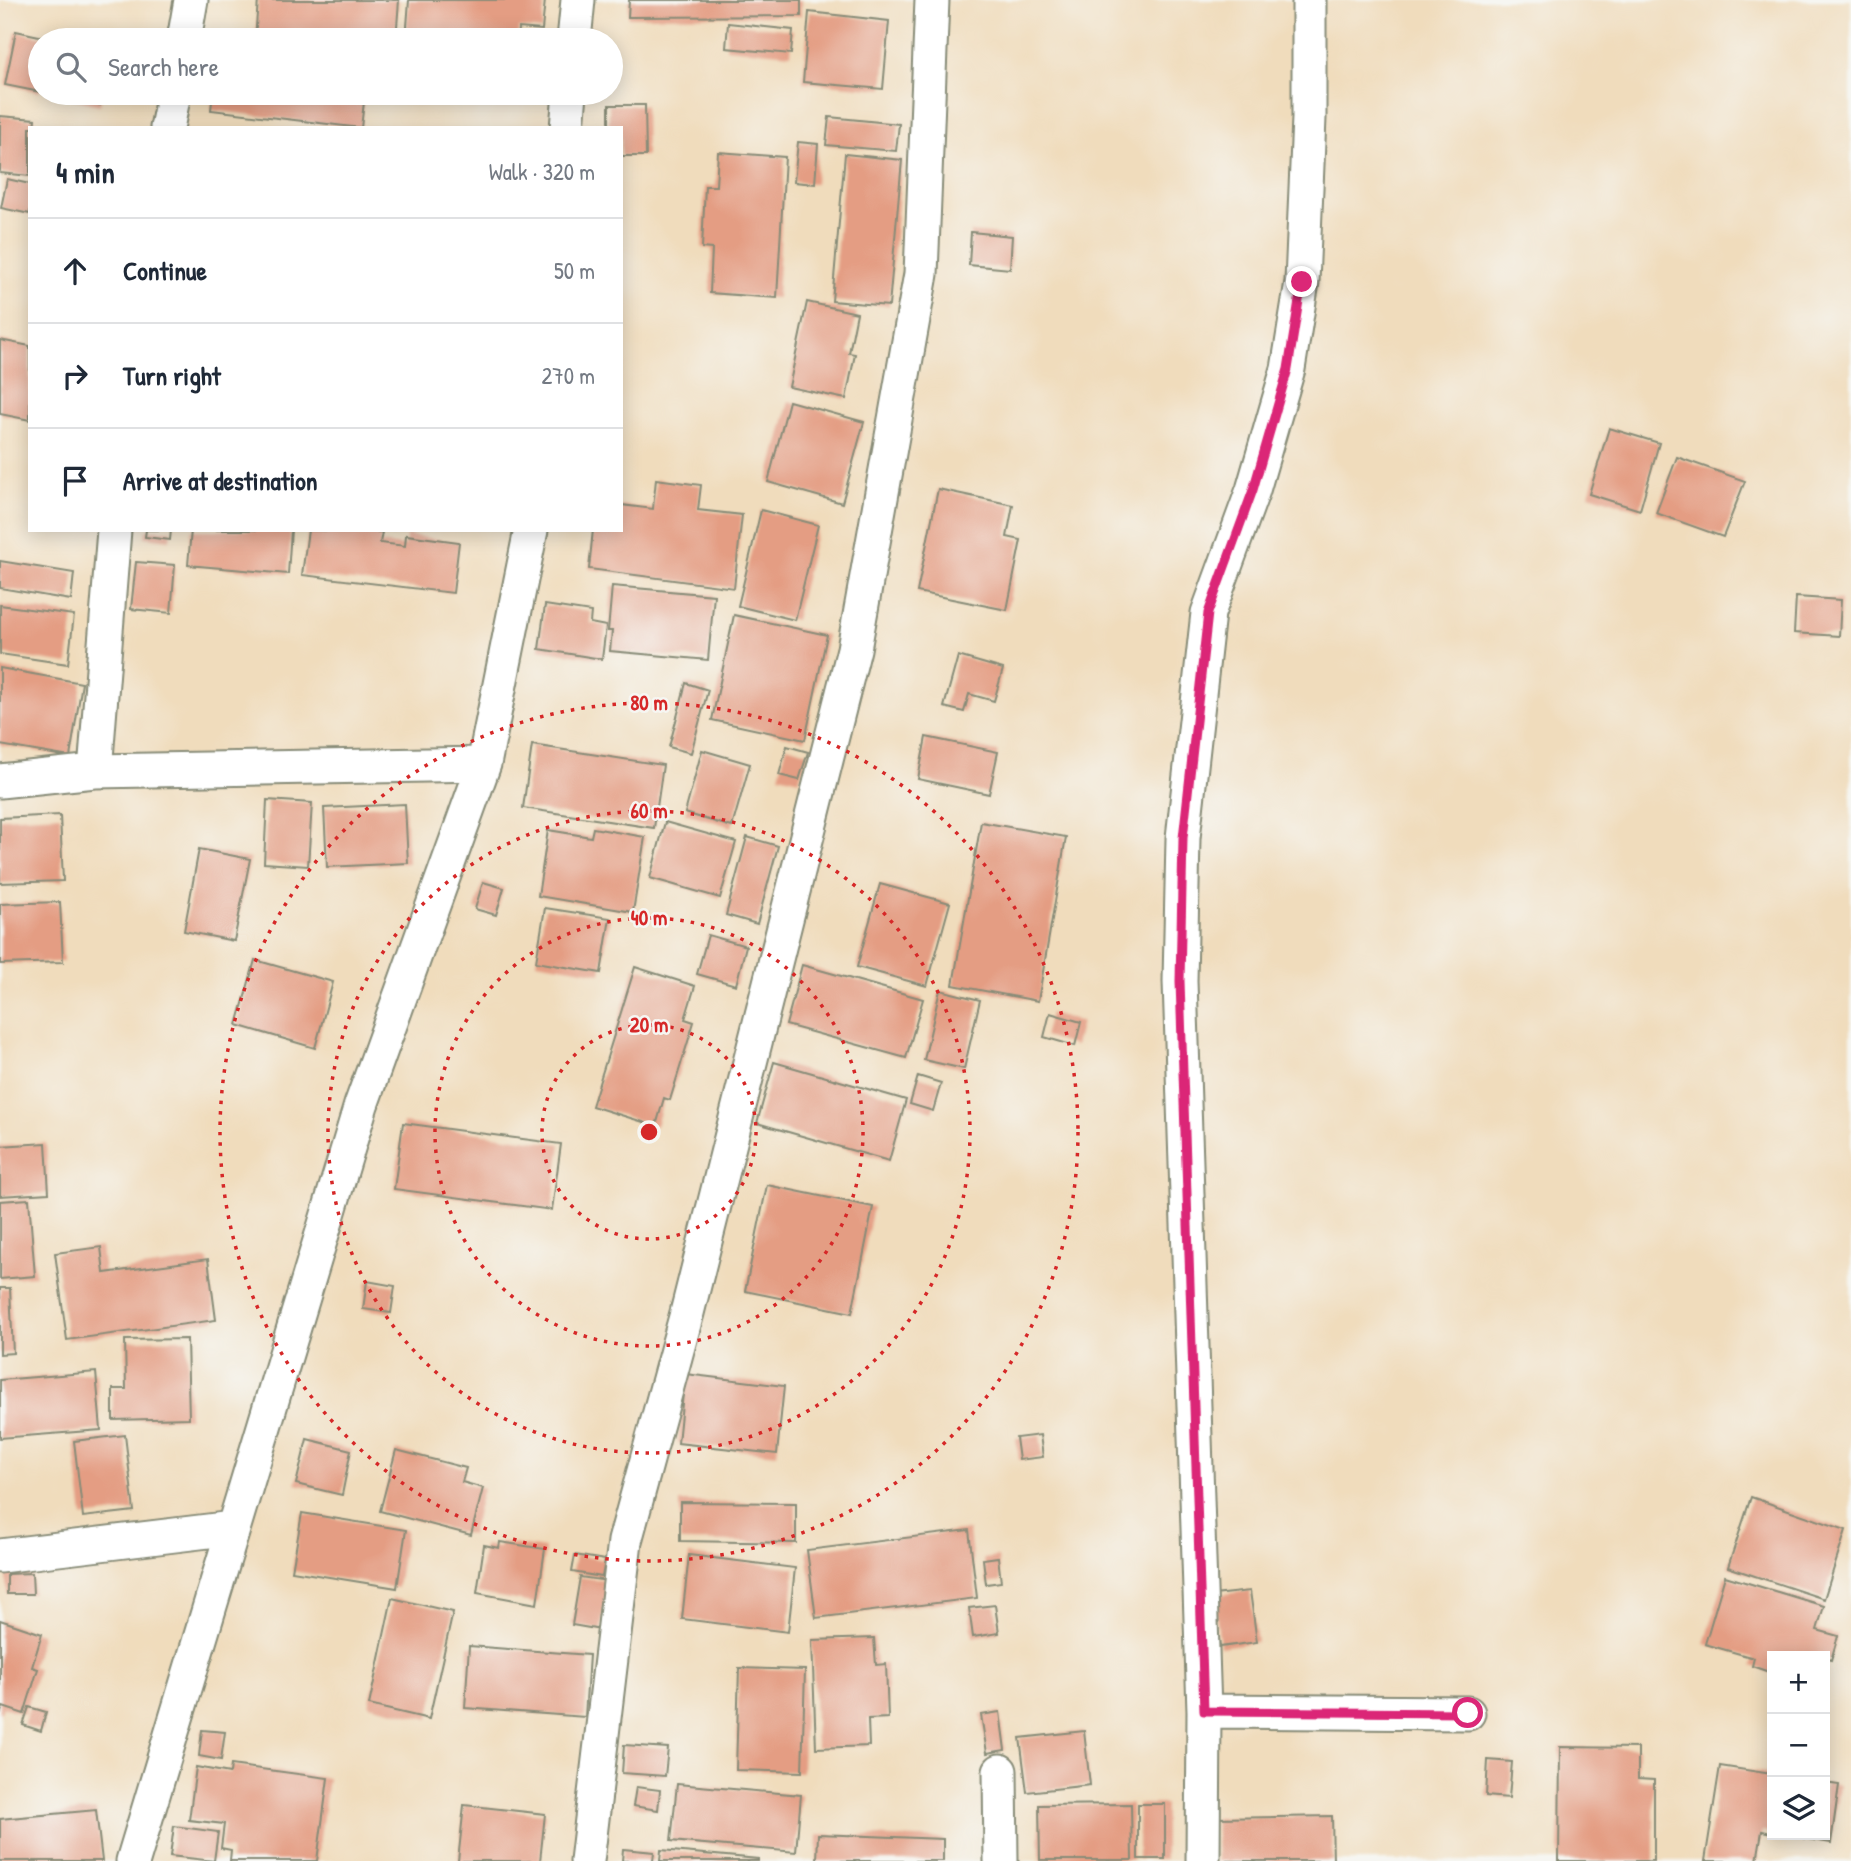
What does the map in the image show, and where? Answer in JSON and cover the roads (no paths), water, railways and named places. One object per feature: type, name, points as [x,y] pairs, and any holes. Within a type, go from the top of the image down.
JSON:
[{"type":"street","points":[[186,28],[191,0]]},
{"type":"street","points":[[575,28],[578,0]]},
{"type":"street","points":[[587,1861],[625,1541],[687,1313],[854,649],[921,274],[932,0]]},
{"type":"street","points":[[1203,1861],[1204,1711],[1180,981],[1183,838],[1208,613],[1253,490],[1288,369],[1294,332],[1302,268],[1309,118],[1310,0]]},
{"type":"street","points":[[167,126],[172,105]]},
{"type":"street","points":[[567,126],[569,105]]},
{"type":"street","points":[[95,771],[114,532]]},
{"type":"street","points":[[133,1861],[361,1105],[484,764],[531,532]]},
{"type":"street","points":[[0,781],[95,771],[484,764]]},
{"type":"street","points":[[0,1556],[233,1528]]},
{"type":"street","points":[[1204,1711],[1468,1713]]},
{"type":"street","points":[[1000,1771],[1001,1861]]}]
